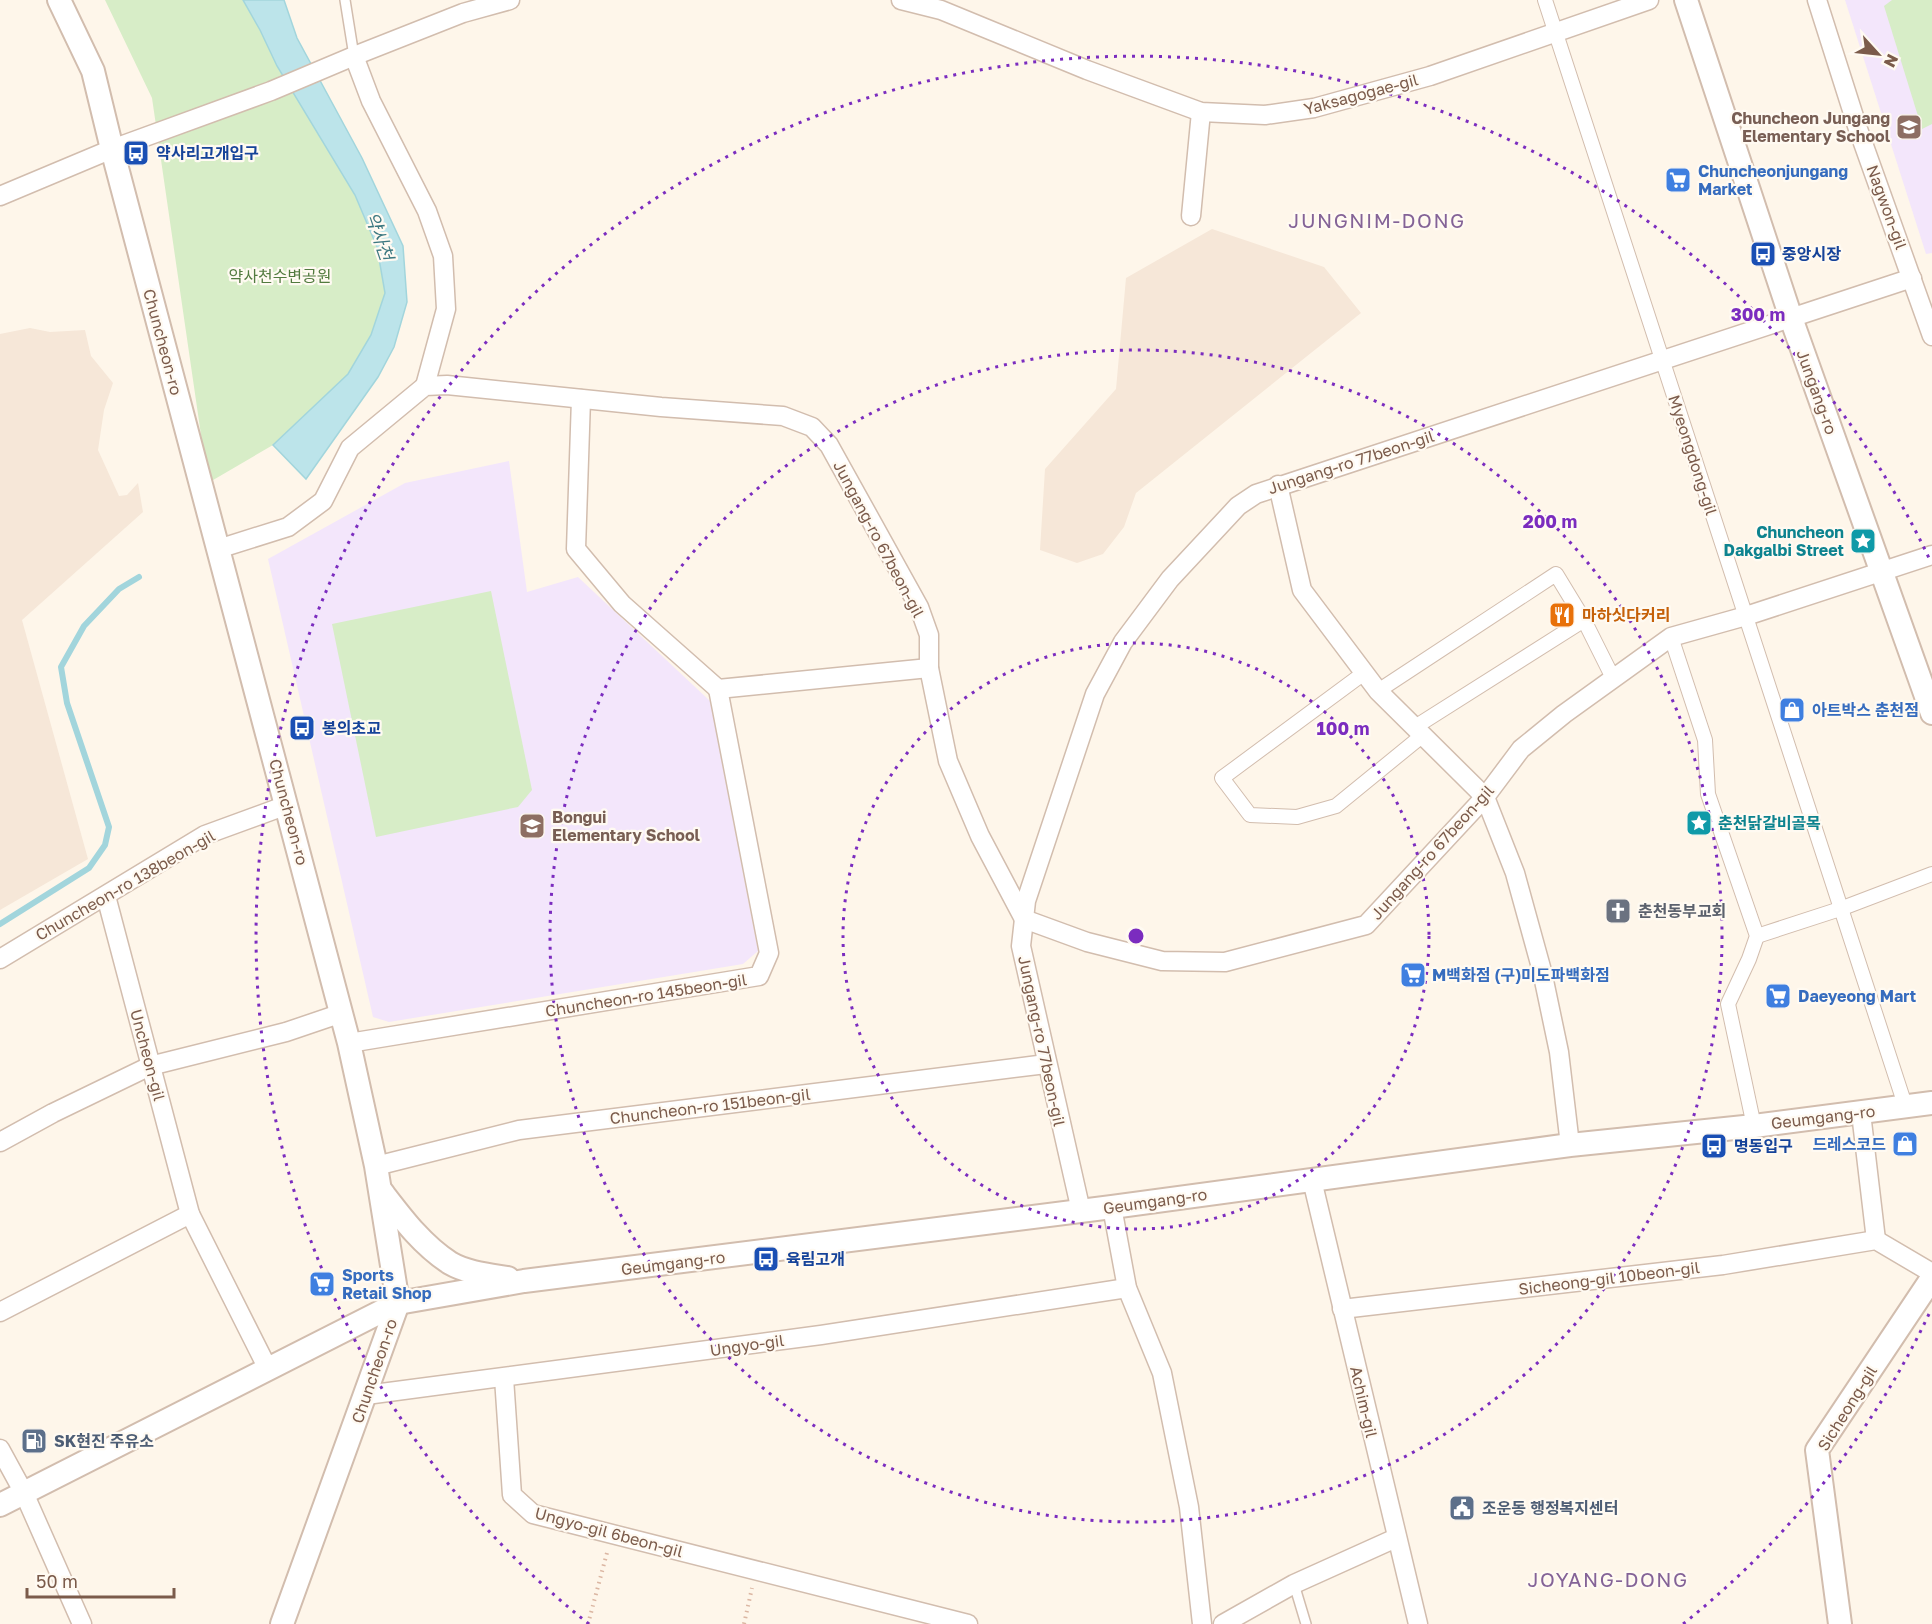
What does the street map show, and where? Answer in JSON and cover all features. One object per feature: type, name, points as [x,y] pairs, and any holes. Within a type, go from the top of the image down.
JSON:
[{"type":"street","name":"Chuncheon-ro","points":[[58,0],[93,71],[342,1013],[376,1166],[398,1304],[288,1622]]},
{"type":"street","points":[[0,196],[112,149],[271,91],[463,13],[510,0]]},
{"type":"street","name":"Yaksagogae-gil","points":[[901,0],[941,10],[1087,70],[1201,112],[1265,115],[1314,108],[1430,76],[1649,0]]},
{"type":"street","name":"Myeongdong-gil","points":[[1545,0],[1906,1108]]},
{"type":"street","name":"Jungang-ro","points":[[1686,0],[1791,318],[1932,713]]},
{"type":"street","name":"Nagwon-gil","points":[[1822,2],[1858,129],[1932,336]]},
{"type":"street","points":[[218,549],[288,527],[323,501],[350,448],[424,386],[446,309],[443,256],[427,211],[371,101],[346,59]]},
{"type":"street","points":[[1191,216],[1201,112]]},
{"type":"street","points":[[1791,318],[1912,278]]},
{"type":"street","name":"Jungang-ro 77beon-gil","points":[[1081,1211],[1021,946],[1026,902],[1095,694],[1123,642],[1170,579],[1238,506],[1256,494],[1791,318]]},
{"type":"street","name":"Jungang-ro 67beon-gil","points":[[424,386],[447,385],[783,416],[812,427],[829,445],[919,607],[929,635],[929,668],[948,761],[981,836],[1024,918],[1087,942],[1162,961],[1225,962],[1366,925],[1485,797],[1521,749],[1613,678],[1671,638],[1932,555]]},
{"type":"street","points":[[581,399],[576,549],[622,603],[718,690],[929,668]]},
{"type":"street","points":[[1278,485],[1302,590],[1378,692],[1462,777],[1485,797],[1515,873],[1542,971],[1559,1052],[1570,1145]]},
{"type":"street","points":[[1378,692],[1556,574],[1584,620],[1613,678]]},
{"type":"street","points":[[1364,673],[1222,778],[1250,815],[1297,817],[1336,806],[1419,731],[1584,620]]},
{"type":"street","points":[[1671,638],[1706,740],[1708,794],[1757,936],[1728,1004],[1754,1126]]},
{"type":"street","name":"Chuncheon-ro 145beon-gil","points":[[349,1043],[759,976],[769,953],[718,690]]},
{"type":"street","name":"Chuncheon-ro 138beon-gil","points":[[0,959],[205,836],[287,805]]},
{"type":"street","points":[[1757,936],[1840,909],[1932,874]]},
{"type":"street","name":"Uncheon-gil","points":[[106,896],[190,1214],[268,1369]]},
{"type":"street","points":[[0,1142],[53,1113],[150,1066],[286,1032],[342,1013]]},
{"type":"street","name":"Chuncheon-ro 151beon-gil","points":[[376,1166],[519,1130],[1046,1064]]},
{"type":"street","name":"Geumgang-ro","points":[[0,1505],[398,1304],[524,1281],[1112,1207],[1570,1145],[1754,1126],[1932,1104]]},
{"type":"street","points":[[1861,1113],[1876,1240],[1931,1281]]},
{"type":"street","name":"Achim-gil","points":[[1312,1180],[1418,1624]]},
{"type":"street","points":[[380,1190],[417,1236],[450,1263],[473,1272],[524,1281]]},
{"type":"street","points":[[1112,1207],[1127,1288],[1162,1373],[1189,1506],[1202,1624]]},
{"type":"street","points":[[0,1312],[190,1214]]},
{"type":"street","name":"Sicheong-gil 10beon-gil","points":[[1342,1309],[1723,1265],[1876,1240]]},
{"type":"street","name":"Sicheong-gil","points":[[1840,1624],[1817,1450],[1931,1281]]},
{"type":"street","name":"Ungyo-gil","points":[[366,1395],[821,1335],[1127,1288]]},
{"type":"street","name":"Ungyo-gil 6beon-gil","points":[[504,1378],[512,1495],[533,1514],[968,1624]]},
{"type":"street","points":[[0,1449],[24,1493],[82,1624]]},
{"type":"street","points":[[1223,1624],[1294,1584],[1396,1538]]},
{"type":"lane","points":[[345,0],[346,59]]},
{"type":"lane","points":[[1294,1584],[1306,1624]]},
{"type":"path","points":[[588,1624],[611,1535]]},
{"type":"path","points":[[744,1624],[756,1570]]},
{"type":"shaded area","name":"Chuncheon Jungang Elementary School","points":[[1845,0],[1932,0],[1932,253],[1926,254]]},
{"type":"shaded area","points":[[1212,229],[1324,267],[1361,313],[1136,493],[1124,527],[1103,554],[1077,563],[1040,550],[1045,469],[1116,389],[1126,278]]},
{"type":"shaded area","points":[[30,328],[50,332],[85,330],[91,356],[113,383],[104,410],[98,450],[119,496],[127,495],[138,483],[143,512],[22,620],[88,859],[0,910],[0,334]]},
{"type":"shaded area","name":"Bongui Elementary School","points":[[509,461],[527,592],[578,577],[710,701],[758,951],[743,964],[389,1022],[373,1017],[268,559],[405,483]]},
{"type":"green space","name":"약사천수변공원","points":[[105,0],[243,0],[355,195],[377,247],[385,293],[371,335],[348,374],[273,445],[208,483],[152,98]]},
{"type":"green space","points":[[1892,0],[1932,0],[1932,124],[1922,129],[1884,6]]},
{"type":"green space","points":[[491,591],[532,790],[518,807],[376,837],[332,624]]},
{"type":"water","name":"약사천","points":[[243,0],[284,0],[297,38],[362,158],[403,246],[407,302],[394,347],[378,377],[306,479],[273,445],[348,374],[371,335],[385,293],[377,247],[355,195],[277,66]]},
{"type":"waterway","points":[[0,924],[89,868],[105,845],[109,827],[67,703],[61,667],[84,626],[119,589],[139,577]]},
{"type":"place","name":"Chuncheon Jungang Elementary School","points":[[1909,127]]},
{"type":"place","name":"약사리고개입구","points":[[136,153]]},
{"type":"place","name":"Chuncheonjungang Market","points":[[1678,180]]},
{"type":"place","name":"중앙시장","points":[[1763,254]]},
{"type":"place","name":"Chuncheon Dakgalbi Street","points":[[1863,541]]},
{"type":"place","name":"마하싯다커리","points":[[1562,615]]},
{"type":"place","name":"아트박스 춘천점","points":[[1792,710]]},
{"type":"place","name":"봉의초교","points":[[302,728]]},
{"type":"place","name":"춘천닭갈비골목","points":[[1699,823]]},
{"type":"place","name":"Bongui Elementary School","points":[[532,826]]},
{"type":"place","name":"춘천동부교회","points":[[1618,911]]},
{"type":"place","name":"M백화점 (구)미도파백화점","points":[[1413,975]]},
{"type":"place","name":"Daeyeong Mart","points":[[1778,996]]},
{"type":"place","name":"드레스코드","points":[[1905,1144]]},
{"type":"place","name":"명동입구","points":[[1714,1146]]},
{"type":"place","name":"육림고개","points":[[766,1259]]},
{"type":"place","name":"Sports Retail Shop","points":[[322,1284]]},
{"type":"place","name":"SK현진 주유소","points":[[34,1441]]},
{"type":"place","name":"조운동 행정복지센터","points":[[1462,1508]]},
{"type":"district","name":"JUNGNIM-DONG","points":[[1377,220]]},
{"type":"district","name":"JOYANG-DONG","points":[[1608,1579]]}]
